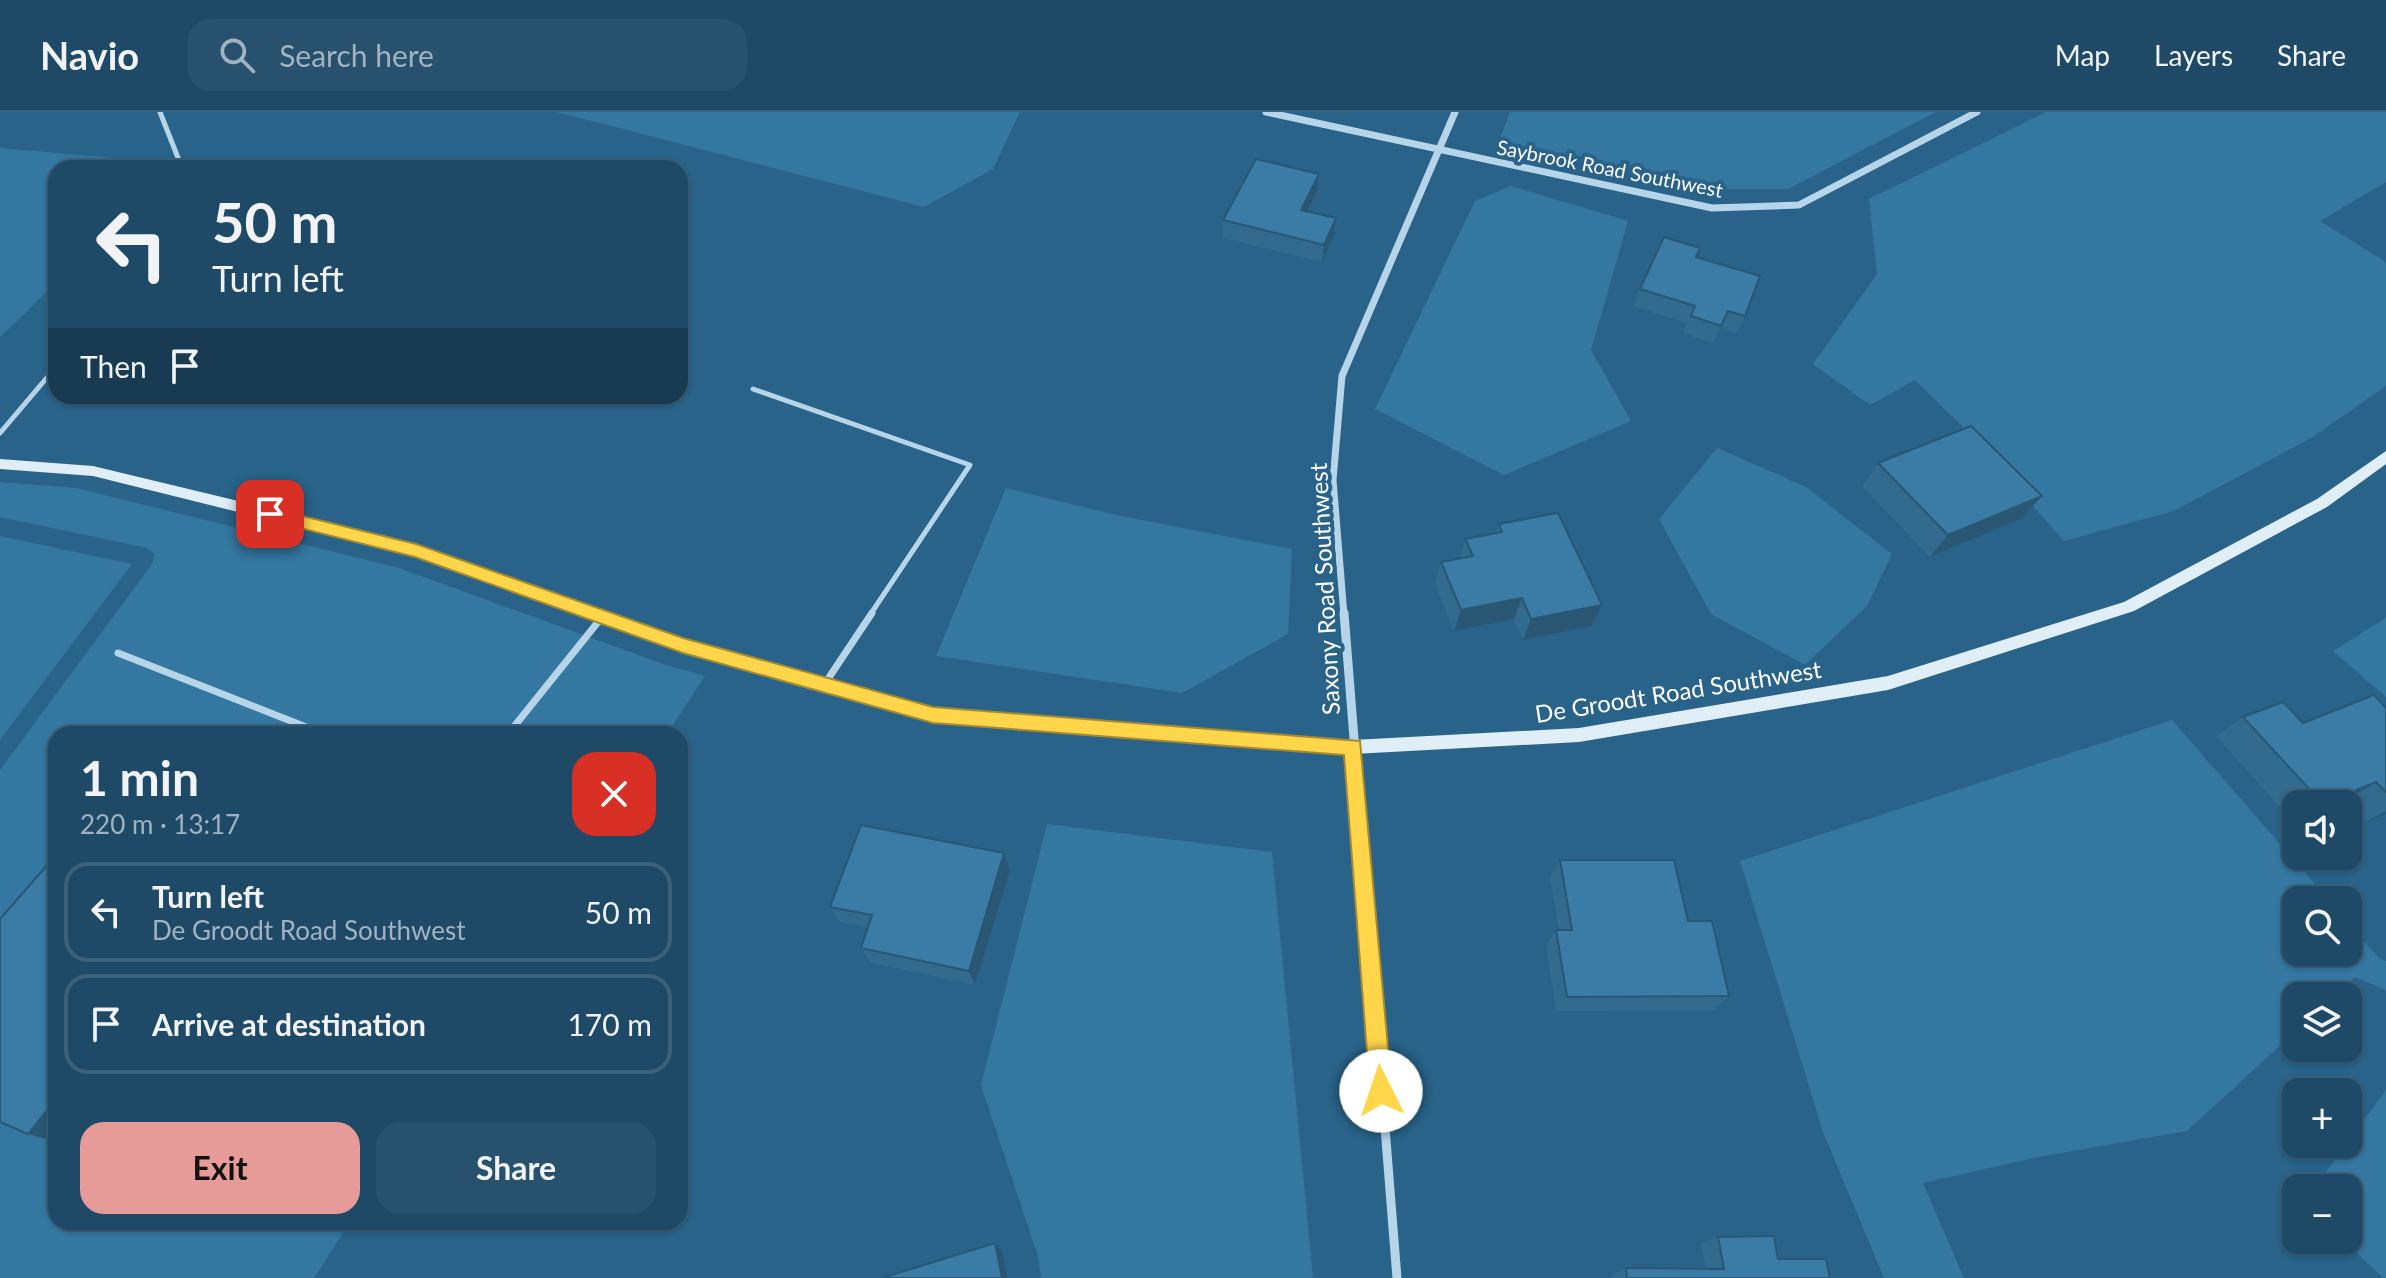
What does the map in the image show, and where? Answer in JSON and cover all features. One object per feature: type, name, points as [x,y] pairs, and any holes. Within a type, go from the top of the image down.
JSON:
[{"type":"street","name":"Saybrook Road Southwest","points":[[1266,112],[1712,208],[1799,205],[1977,112]]},
{"type":"street","name":"Saxony Road Southwest","points":[[1397,1278],[1333,480],[1342,376],[1455,112]]},
{"type":"street","name":"De Groodt Road Southwest","points":[[0,464],[93,471],[416,550],[683,646],[933,715],[1353,747],[1579,735],[1888,683],[2129,607],[2322,503],[2386,456]]},
{"type":"lane","points":[[160,112],[179,160]]},
{"type":"lane","points":[[0,433],[48,376]]},
{"type":"lane","points":[[753,389],[970,465],[824,685]]},
{"type":"lane","points":[[514,726],[602,617]]},
{"type":"lane","points":[[118,653],[304,726]]},
{"type":"shaded area","points":[[557,112],[1020,112],[993,169],[924,207]]},
{"type":"shaded area","points":[[1510,112],[1936,112],[1788,189],[1716,189],[1498,144]]},
{"type":"shaded area","points":[[2046,112],[2386,112],[2386,182],[2320,221],[2386,262],[2386,386],[2313,437],[2174,511],[2064,541],[1964,428],[1915,380],[1870,405],[1813,364],[1877,274],[1869,199]]},
{"type":"shaded area","points":[[0,148],[125,159],[48,160],[48,291],[0,337]]},
{"type":"shaded area","points":[[1511,186],[1628,221],[1591,350],[1631,421],[1504,475],[1375,409],[1475,201]]},
{"type":"shaded area","points":[[1717,448],[1806,487],[1892,554],[1867,606],[1805,665],[1711,614],[1659,519]]},
{"type":"shaded area","points":[[0,482],[77,488],[399,568],[666,665],[705,676],[672,726],[48,726],[48,1230],[345,1230],[314,1278],[0,1278],[0,770],[152,564],[155,554],[147,548],[0,517]]},
{"type":"shaded area","points":[[1006,488],[1116,515],[1292,549],[1288,634],[1182,693],[936,656]]},
{"type":"shaded area","points":[[0,536],[132,564],[0,740]]},
{"type":"shaded area","points":[[2386,618],[2386,697],[2333,651]]},
{"type":"shaded area","points":[[2172,720],[2282,846],[2282,870],[2303,870],[2317,886],[2282,886],[2282,966],[2362,966],[2362,938],[2379,958],[2386,961],[2386,990],[2355,977],[2349,982],[2282,982],[2282,1044],[2187,1131],[2038,1157],[1923,1183],[1964,1278],[1884,1278],[1823,1132],[1740,861]]},
{"type":"shaded area","points":[[1047,824],[1272,852],[1313,1278],[1041,1278],[1038,1256],[981,1085]]},
{"type":"shaded area","points":[[2386,1090],[2386,1278],[2358,1254],[2362,1254],[2362,1174],[2324,1174],[2336,1158],[2362,1158],[2362,1123]]},
{"type":"building","points":[[1256,159],[1319,174],[1301,210],[1336,218],[1324,245],[1223,220]]},
{"type":"building","points":[[1664,237],[1700,248],[1696,257],[1760,276],[1745,316],[1728,311],[1721,326],[1691,316],[1695,306],[1640,289]]},
{"type":"building","points":[[1971,426],[2042,496],[1948,535],[1878,463]]},
{"type":"building","points":[[1558,513],[1602,605],[1531,619],[1522,598],[1461,610],[1441,562],[1473,556],[1465,539],[1502,532],[1499,524]]},
{"type":"building","points":[[2374,695],[2386,708],[2386,792],[2376,782],[2357,790],[2310,790],[2243,717],[2283,702],[2303,723]]},
{"type":"building","points":[[861,825],[1004,853],[969,971],[861,948],[872,915],[830,907]]},
{"type":"building","points":[[1560,860],[1674,860],[1688,921],[1712,921],[1729,996],[1567,997],[1556,930],[1572,930]]},
{"type":"building","points":[[48,864],[48,1109],[28,1134],[0,1122],[0,919]]},
{"type":"building","points":[[1774,1236],[1778,1259],[1826,1259],[1830,1278],[1627,1278],[1626,1268],[1724,1269],[1718,1237]]},
{"type":"building","points":[[995,1243],[1002,1278],[882,1278]]},
{"type":"route","points":[[270,514],[416,550],[683,646],[933,715],[1353,747],[1381,1091]]}]
